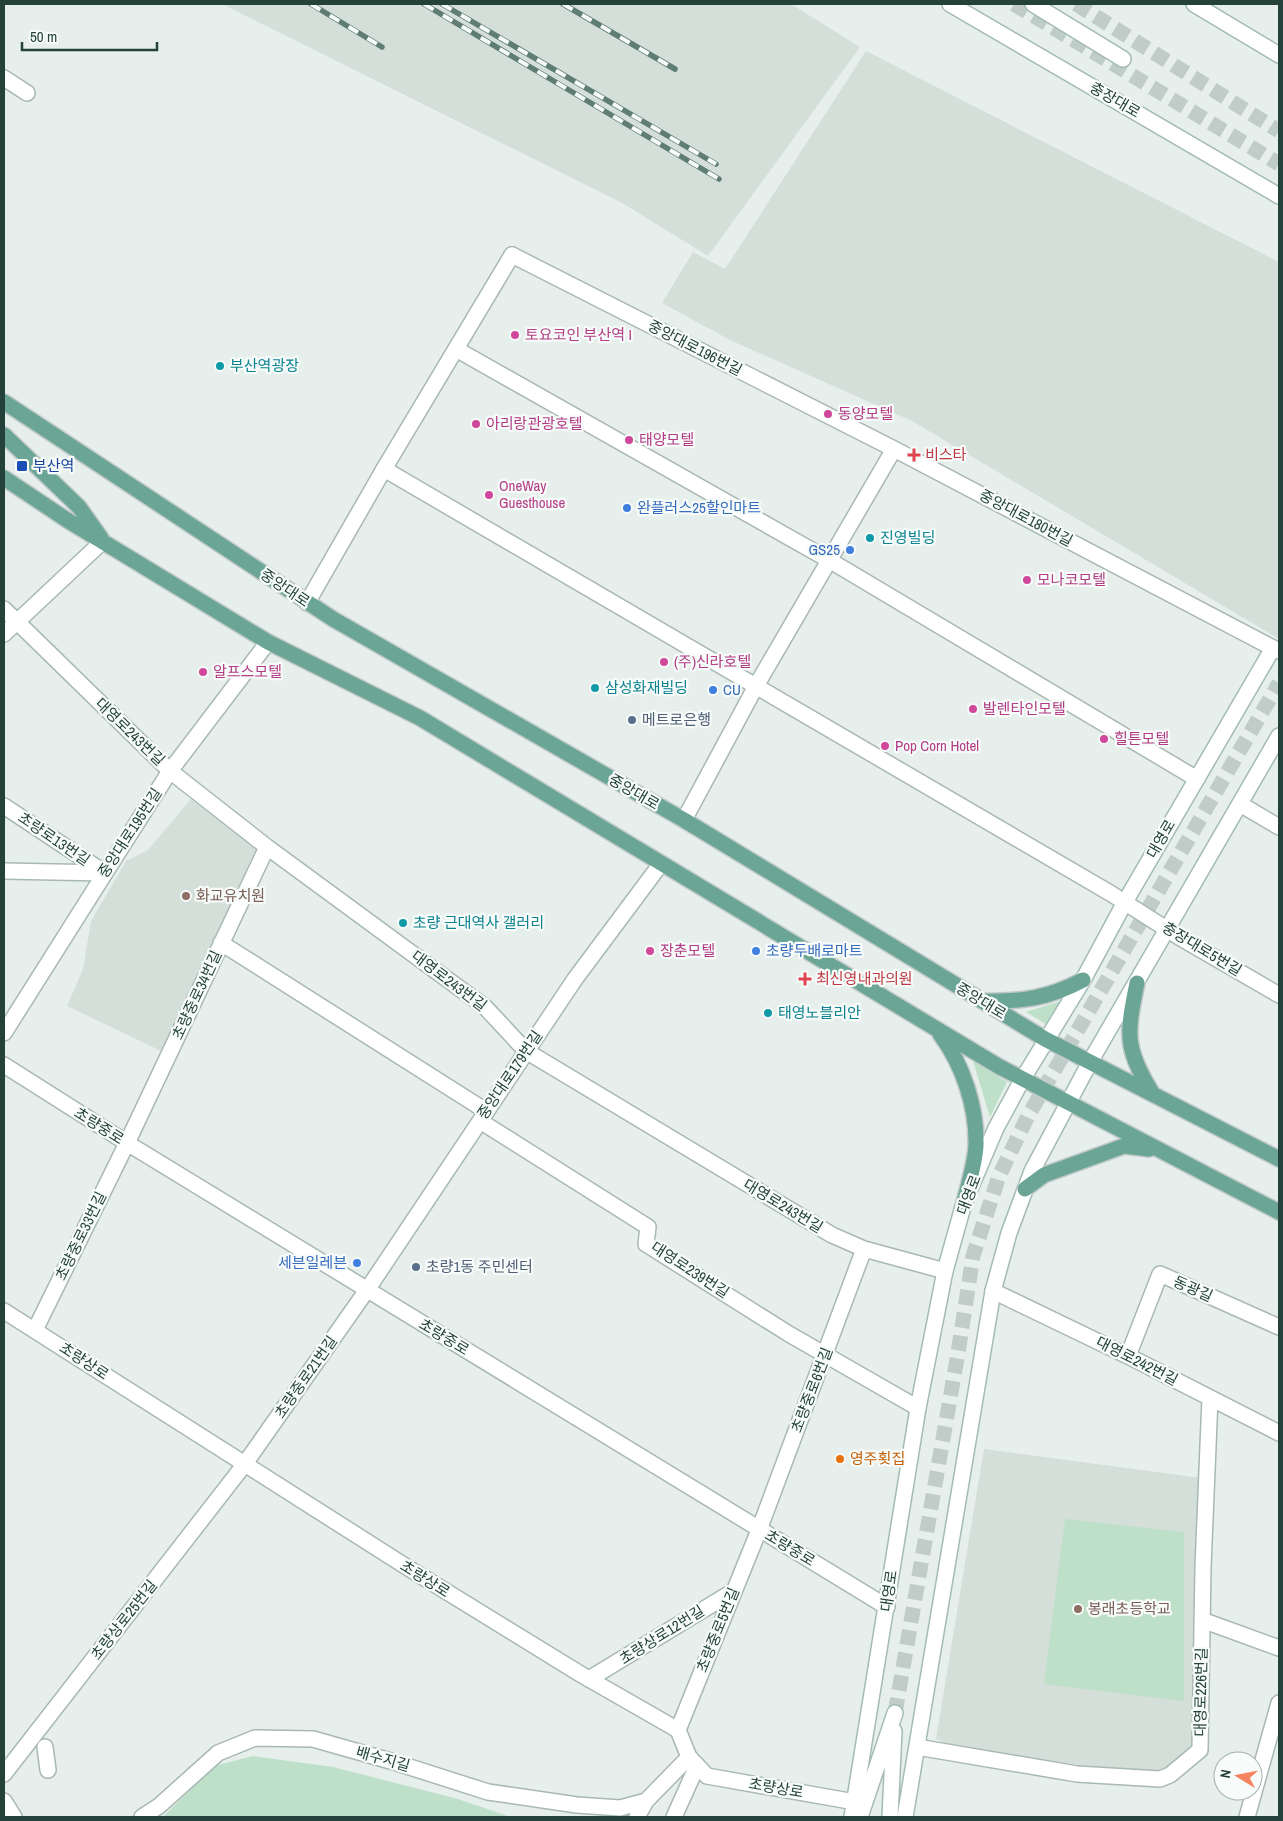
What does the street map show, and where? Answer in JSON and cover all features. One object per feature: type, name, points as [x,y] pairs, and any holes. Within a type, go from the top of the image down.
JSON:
[{"type":"main road","name":"중앙대로","points":[[4,402],[307,603],[684,820],[1045,1040],[1151,1092],[1279,1159]]},
{"type":"main road","points":[[4,435],[79,507],[103,541]]},
{"type":"main road","points":[[4,478],[268,642],[420,718],[660,865],[1022,1080],[1279,1212]]},
{"type":"main road","points":[[981,1001],[1011,1001],[1059,993],[1083,980]]},
{"type":"main road","points":[[1137,983],[1128,1025],[1139,1072],[1151,1092]]},
{"type":"main road","points":[[934,1027],[954,1053],[972,1103],[976,1147],[964,1203]]},
{"type":"main road","points":[[1025,1189],[1044,1175],[1124,1146],[1157,1149]]},
{"type":"street","name":"충장대로","points":[[950,4],[1279,196]]},
{"type":"street","points":[[1033,4],[1123,59]]},
{"type":"street","points":[[1194,4],[1279,55]]},
{"type":"street","points":[[4,78],[27,93]]},
{"type":"street","name":"중앙대로196번길","points":[[307,603],[384,469],[512,255],[894,449]]},
{"type":"street","points":[[456,349],[829,560],[1197,779]]},
{"type":"street","points":[[684,820],[756,686],[894,449]]},
{"type":"street","name":"중앙대로180번길","points":[[894,449],[1276,650]]},
{"type":"street","points":[[384,469],[1125,902]]},
{"type":"street","points":[[4,634],[103,541]]},
{"type":"street","name":"대영로243번길","points":[[4,609],[170,771],[266,847],[486,1007],[526,1051],[832,1235],[864,1249],[945,1271]]},
{"type":"street","name":"중앙대로195번길","points":[[4,1033],[170,771],[268,642]]},
{"type":"street","name":"대영로","points":[[852,1817],[918,1408],[945,1271],[964,1203],[996,1128],[1022,1080],[1083,980],[1125,902],[1197,779],[1276,650]]},
{"type":"street","points":[[905,1817],[993,1291],[1009,1233],[1025,1189],[1090,1062],[1279,736]]},
{"type":"street","points":[[1240,804],[1279,827]]},
{"type":"street","name":"초량로13번길","points":[[4,806],[105,873]]},
{"type":"street","name":"초량중로34번길","points":[[127,1143],[266,847]]},
{"type":"street","name":"중앙대로179번길","points":[[367,1290],[575,979],[660,865]]},
{"type":"street","points":[[4,871],[105,873]]},
{"type":"street","name":"충장대로5번길","points":[[1125,902],[1167,930],[1279,995]]},
{"type":"street","points":[[221,943],[483,1116]]},
{"type":"street","name":"초량중로","points":[[4,1065],[127,1143],[887,1607]]},
{"type":"street","name":"대영로239번길","points":[[483,1116],[648,1227],[646,1244],[825,1355],[918,1408]]},
{"type":"street","name":"초량중로33번길","points":[[35,1330],[127,1143]]},
{"type":"street","name":"초량중로6번길","points":[[759,1530],[864,1249]]},
{"type":"street","name":"동광길","points":[[1128,1356],[1160,1274],[1279,1327]]},
{"type":"street","name":"초량중로21번길","points":[[244,1465],[367,1290]]},
{"type":"street","name":"대영로242번길","points":[[993,1291],[1128,1356],[1279,1433]]},
{"type":"street","name":"초량상로","points":[[4,1311],[244,1465],[589,1679],[678,1730]]},
{"type":"street","name":"대영로226번길","points":[[917,1747],[1077,1774],[1160,1779],[1170,1775],[1200,1750],[1202,1620],[1210,1398]]},
{"type":"street","name":"초량상로25번길","points":[[4,1774],[244,1465]]},
{"type":"street","name":"초량중로5번길","points":[[678,1730],[759,1530]]},
{"type":"street","name":"초량상로12번길","points":[[589,1679],[734,1591]]},
{"type":"street","points":[[1202,1620],[1279,1648]]},
{"type":"street","points":[[1247,1817],[1279,1703]]},
{"type":"street","points":[[860,1817],[895,1713],[890,1817]]},
{"type":"street","points":[[674,1817],[693,1761],[678,1730]]},
{"type":"street","name":"배수지길","points":[[142,1817],[159,1806],[218,1753],[254,1738],[313,1740],[394,1762],[488,1792],[577,1806],[620,1808],[646,1801]]},
{"type":"street","points":[[46,1746],[48,1770]]},
{"type":"street","points":[[637,1817],[646,1801],[693,1761]]},
{"type":"street","name":"초량상로","points":[[693,1761],[707,1776],[855,1802]]},
{"type":"street","points":[[4,1801],[14,1817]]},
{"type":"shaded area","points":[[222,4],[791,4],[860,47],[708,256],[624,204]]},
{"type":"shaded area","points":[[866,51],[1279,262],[1279,639],[912,421],[730,340],[662,303],[693,252],[725,269]]},
{"type":"shaded area","points":[[191,799],[256,849],[161,1051],[67,1006],[83,969],[91,921],[126,861],[148,850]]},
{"type":"shaded area","name":"봉래초등학교","points":[[984,1449],[1201,1478],[1197,1744],[1162,1775],[961,1750],[936,1739]]},
{"type":"green space","points":[[1064,1000],[1049,1026],[1026,1012]]},
{"type":"green space","points":[[973,1061],[1007,1082],[990,1117]]},
{"type":"green space","points":[[1065,1519],[1184,1532],[1184,1701],[1044,1684]]},
{"type":"green space","points":[[253,1756],[333,1767],[458,1799],[511,1817],[163,1817],[214,1766]]},
{"type":"tunnel","points":[[1014,4],[1279,164]]},
{"type":"tunnel","points":[[1076,4],[1279,131]]},
{"type":"tunnel","points":[[895,1713],[958,1353],[973,1256],[999,1176],[1028,1116],[1279,683]]},
{"type":"railway","points":[[311,4],[382,47]]},
{"type":"railway","points":[[424,4],[719,179]]},
{"type":"railway","points":[[442,4],[716,164]]},
{"type":"railway","points":[[563,4],[675,69]]},
{"type":"place","name":"토요코인 부산역 I","points":[[515,335]]},
{"type":"place","name":"부산역광장","points":[[220,366]]},
{"type":"place","name":"동양모텔","points":[[828,414]]},
{"type":"place","name":"아리랑관광호텔","points":[[476,424]]},
{"type":"place","name":"태양모텔","points":[[629,440]]},
{"type":"place","name":"비스타","points":[[914,455]]},
{"type":"place","name":"부산역","points":[[22,466]]},
{"type":"place","name":"OneWay Guesthouse","points":[[489,495]]},
{"type":"place","name":"완플러스25할인마트","points":[[627,508]]},
{"type":"place","name":"진영빌딩","points":[[870,538]]},
{"type":"place","name":"GS25","points":[[850,550]]},
{"type":"place","name":"모나코모텔","points":[[1027,580]]},
{"type":"place","name":"(주)신라호텔","points":[[664,662]]},
{"type":"place","name":"알프스모텔","points":[[203,672]]},
{"type":"place","name":"삼성화재빌딩","points":[[595,688]]},
{"type":"place","name":"CU","points":[[713,690]]},
{"type":"place","name":"발렌타인모텔","points":[[973,709]]},
{"type":"place","name":"메트로은행","points":[[632,720]]},
{"type":"place","name":"힐튼모텔","points":[[1104,739]]},
{"type":"place","name":"Pop Corn Hotel","points":[[885,746]]},
{"type":"place","name":"화교유치원","points":[[186,896]]},
{"type":"place","name":"초량 근대역사 갤러리","points":[[403,923]]},
{"type":"place","name":"장춘모텔","points":[[650,951]]},
{"type":"place","name":"초량두배로마트","points":[[756,951]]},
{"type":"place","name":"최신영내과의원","points":[[805,979]]},
{"type":"place","name":"태영노블리안","points":[[768,1013]]},
{"type":"place","name":"세븐일레븐","points":[[357,1263]]},
{"type":"place","name":"초량1동 주민센터","points":[[416,1267]]},
{"type":"place","name":"영주횟집","points":[[840,1459]]},
{"type":"place","name":"봉래초등학교","points":[[1078,1609]]}]
